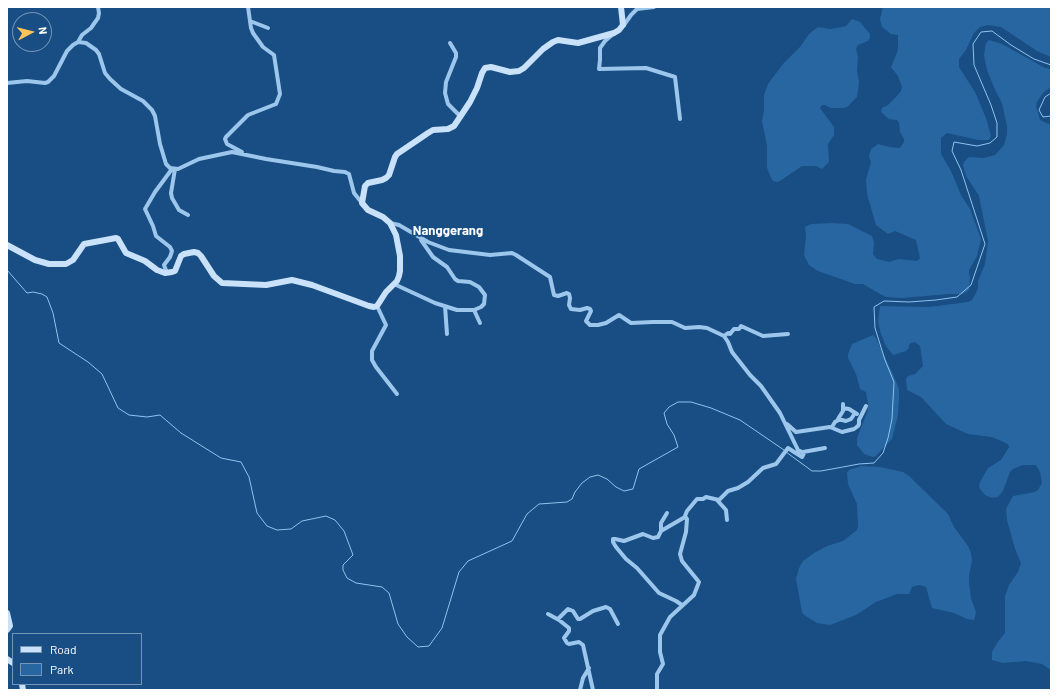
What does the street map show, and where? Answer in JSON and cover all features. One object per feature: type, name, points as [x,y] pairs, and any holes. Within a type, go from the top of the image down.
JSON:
[{"type":"street","points":[[7,83],[27,81],[48,82],[54,76],[67,51],[78,42],[82,34],[91,28],[98,18],[98,7]]},
{"type":"street","points":[[246,154],[227,144],[225,139],[226,137],[248,115],[276,104],[280,94],[274,55],[258,42],[251,28],[248,7]]},
{"type":"street","points":[[621,7],[622,27]]},
{"type":"street","points":[[654,7],[642,8],[634,11],[622,27],[605,41],[600,48],[599,69],[646,68],[675,77],[680,119]]},
{"type":"street","points":[[250,21],[268,28]]},
{"type":"street","points":[[362,203],[365,186],[368,183],[386,178],[389,175],[395,157],[398,154],[431,131],[451,128],[461,117],[477,88],[485,68],[491,67],[510,72],[519,71],[543,49],[558,40],[578,43],[614,33]]},
{"type":"street","points":[[78,42],[86,43],[96,50],[99,54],[105,73],[110,79],[127,94],[143,102],[152,110],[166,164],[174,169]]},
{"type":"street","points":[[450,43],[456,53],[456,57],[446,82],[445,93],[448,104],[461,117]]},
{"type":"street","points":[[167,273],[164,265],[172,251],[170,247],[156,236],[145,209],[155,192],[174,169],[199,159],[225,153],[232,152],[246,154],[266,160],[348,173],[354,193],[368,210],[383,217],[390,223],[396,235],[400,256],[400,271],[397,281],[386,292],[377,306]]},
{"type":"street","points":[[174,169],[171,194],[172,198],[179,210],[188,215]]},
{"type":"street","points":[[390,223],[406,228],[419,238],[449,250],[490,255],[516,255],[550,277],[554,295],[558,296],[565,293],[569,294],[569,305],[571,309],[590,309],[586,321],[590,325],[606,323],[619,315],[631,323],[672,322],[686,328],[699,326],[707,328],[724,336],[732,352],[750,375],[761,386],[786,424],[798,450],[803,452],[825,448]]},
{"type":"street","points":[[7,244],[35,260],[57,265],[66,264],[73,260],[84,244],[116,238],[126,253],[145,261],[161,272],[167,273],[174,271],[180,256],[194,252],[201,256],[214,276],[222,283],[266,285],[292,280],[312,285],[372,307],[377,306]]},
{"type":"street","points":[[394,284],[435,303],[457,310],[474,310],[484,304],[485,301],[483,291],[475,284],[458,281],[455,279],[448,267],[433,257],[419,238]]},
{"type":"street","points":[[377,306],[386,325],[372,351],[372,360],[397,394]]},
{"type":"street","points":[[445,306],[447,334]]},
{"type":"street","points":[[474,310],[480,323]]},
{"type":"street","points":[[724,336],[728,333],[730,334],[734,329],[740,329],[741,326],[763,336],[788,334]]},
{"type":"street","points":[[832,427],[840,419],[838,418],[842,414],[843,406],[861,416]]},
{"type":"street","points":[[786,424],[796,432],[825,427],[832,427],[842,432],[854,429],[859,424],[858,420],[866,406]]},
{"type":"street","points":[[840,419],[846,421],[851,419],[855,413]]},
{"type":"street","points":[[717,500],[728,491],[734,490],[744,484],[763,468],[776,464],[789,448],[802,457],[804,455],[803,452]]},
{"type":"street","points":[[657,690],[657,674],[663,664],[660,652],[660,634],[670,617],[694,595],[699,582],[682,561],[680,554],[686,532],[687,511],[697,499],[703,499],[706,496],[717,500],[726,510],[727,520]]},
{"type":"street","points":[[662,531],[662,522],[667,513]]},
{"type":"street","points":[[682,606],[676,601],[659,593],[637,568],[626,559],[613,542],[614,539],[624,540],[643,534],[656,538],[662,531],[686,517]]},
{"type":"street","points":[[558,619],[568,609],[573,611],[578,619],[580,619],[593,611],[606,607],[610,609],[618,624]]},
{"type":"street","points":[[7,613],[9,627],[7,630]]},
{"type":"street","points":[[548,614],[558,619],[569,628],[564,638],[567,642],[570,644],[578,642],[582,643],[589,668],[592,690]]},
{"type":"street","points":[[580,690],[583,678],[589,668]]},
{"type":"green space","points":[[883,7],[1051,7],[1051,57],[1037,51],[1001,27],[988,25],[980,27],[974,33],[966,50],[959,59],[959,67],[975,92],[986,118],[991,136],[989,140],[978,140],[947,133],[941,138],[941,154],[951,171],[961,195],[970,209],[981,239],[977,256],[969,270],[969,290],[963,294],[902,298],[887,297],[863,284],[855,284],[818,271],[809,265],[804,255],[806,236],[805,227],[811,224],[832,223],[848,224],[872,236],[874,243],[873,254],[877,259],[889,262],[899,259],[917,261],[920,258],[916,240],[895,231],[888,234],[876,225],[867,194],[866,179],[871,163],[869,156],[871,149],[878,144],[900,148],[904,142],[897,120],[889,119],[881,112],[882,108],[888,105],[896,97],[901,91],[902,87],[898,76],[891,67],[898,50],[898,35],[891,34],[882,27],[880,19]]},
{"type":"green space","points":[[852,19],[860,22],[870,34],[870,38],[868,41],[858,45],[856,49],[858,56],[857,71],[859,82],[857,97],[844,108],[831,108],[822,105],[820,108],[834,127],[834,135],[828,144],[829,162],[822,169],[816,166],[802,166],[780,181],[773,181],[767,168],[767,146],[762,121],[764,95],[768,84],[783,64],[800,47],[809,34],[818,27],[830,29],[842,27],[846,26]]},
{"type":"green space","points":[[989,40],[1002,44],[1045,68],[1051,69],[1051,87],[1043,93],[1036,106],[1040,120],[1051,125],[1051,670],[1042,664],[1026,661],[1003,663],[992,660],[992,652],[1005,633],[1005,596],[1009,585],[1018,572],[1021,563],[1015,549],[1007,520],[1006,509],[1013,496],[1035,492],[1038,490],[1042,483],[1040,472],[1036,465],[1023,465],[1013,469],[1010,472],[1003,491],[998,497],[992,498],[985,495],[980,489],[980,482],[988,468],[1001,460],[1009,447],[1008,444],[992,437],[968,434],[946,424],[921,397],[907,390],[906,379],[908,376],[915,374],[923,366],[920,346],[915,342],[911,343],[906,351],[893,355],[886,346],[878,322],[880,306],[929,307],[968,302],[972,300],[978,289],[978,281],[985,264],[988,241],[979,196],[966,176],[963,165],[969,157],[984,158],[995,155],[1004,145],[1007,134],[1007,126],[1002,103],[987,70],[984,55],[986,43]]},
{"type":"green space","points":[[873,335],[876,338],[892,372],[899,389],[899,397],[898,415],[892,439],[876,456],[873,457],[864,454],[857,445],[857,438],[868,410],[868,404],[866,392],[860,389],[856,374],[848,358],[848,354],[852,344]]},
{"type":"green space","points":[[861,466],[880,467],[903,472],[948,514],[954,527],[968,546],[971,553],[972,561],[969,583],[971,598],[976,612],[974,620],[967,619],[954,613],[932,608],[926,587],[919,585],[912,587],[909,594],[897,594],[876,602],[856,615],[830,625],[817,623],[804,615],[802,612],[796,579],[799,568],[803,561],[814,553],[827,546],[843,541],[857,530],[857,504],[848,484],[847,473],[849,470]]},
{"type":"waterway","points":[[786,452],[812,471],[874,463],[883,453],[892,419],[894,382],[875,328],[874,307],[884,301],[909,302],[957,297],[971,285],[985,244],[961,170],[952,151],[954,142],[977,146],[990,143],[997,137],[997,123],[974,65],[973,44],[981,32],[992,31],[1034,59],[1051,65]]},
{"type":"waterway","points":[[1051,93],[1045,97],[1039,110],[1043,117],[1051,116]]},
{"type":"waterway","points":[[7,270],[27,293],[33,292],[47,297],[53,313],[59,343],[88,362],[102,374],[118,408],[129,415],[147,417],[160,415],[181,433],[221,458],[241,462],[249,477],[257,513],[267,526],[277,530],[291,529],[302,521],[326,516],[335,520],[344,531],[353,555],[343,565],[343,570],[347,578],[356,583],[382,587],[389,593],[398,624],[407,637],[418,647],[429,646],[442,628],[459,572],[468,561],[512,541],[527,514],[539,504],[567,502],[572,499],[582,483],[590,477],[598,475],[607,479],[616,487],[624,491],[633,489],[639,469],[678,447],[674,435],[667,424],[664,413],[669,407],[678,402],[691,402],[711,408],[740,420],[784,450]]},
{"type":"district","name":"Nanggerang","points":[[448,231]]}]
